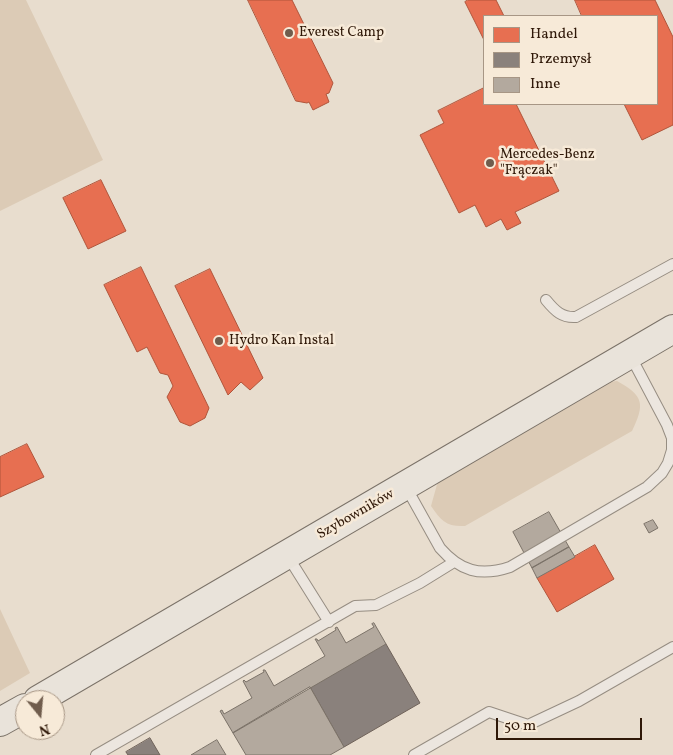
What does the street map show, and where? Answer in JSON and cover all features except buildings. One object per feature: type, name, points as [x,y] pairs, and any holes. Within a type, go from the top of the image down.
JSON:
[{"type":"main road","name":"Szybowników","points":[[55,690],[673,329]]},
{"type":"main road","points":[[0,722],[15,714]]},
{"type":"lane","points":[[546,300],[562,316],[576,317],[673,264]]},
{"type":"lane","points":[[405,486],[440,548],[454,562],[466,569],[477,572],[499,571],[510,567],[647,486],[668,464],[672,450],[670,423],[630,354]]},
{"type":"lane","points":[[287,555],[329,622]]},
{"type":"lane","points":[[96,755],[355,606],[376,605],[420,583],[454,562]]},
{"type":"lane","points":[[414,755],[489,712],[528,725],[579,701],[673,647]]},
{"type":"shaded area","points":[[0,0],[26,0],[103,160],[0,211]]},
{"type":"shaded area","points":[[617,381],[633,391],[640,402],[639,414],[632,431],[465,526],[445,522],[431,506],[438,481],[609,382]]},
{"type":"shaded area","points":[[0,609],[30,673],[0,691]]},
{"type":"place","name":"Everest Camp","points":[[289,33]]},
{"type":"place","name":"Mercedes-Benz \"Frączak\"","points":[[490,163]]},
{"type":"place","name":"Hydro Kan Instal","points":[[219,341]]}]
